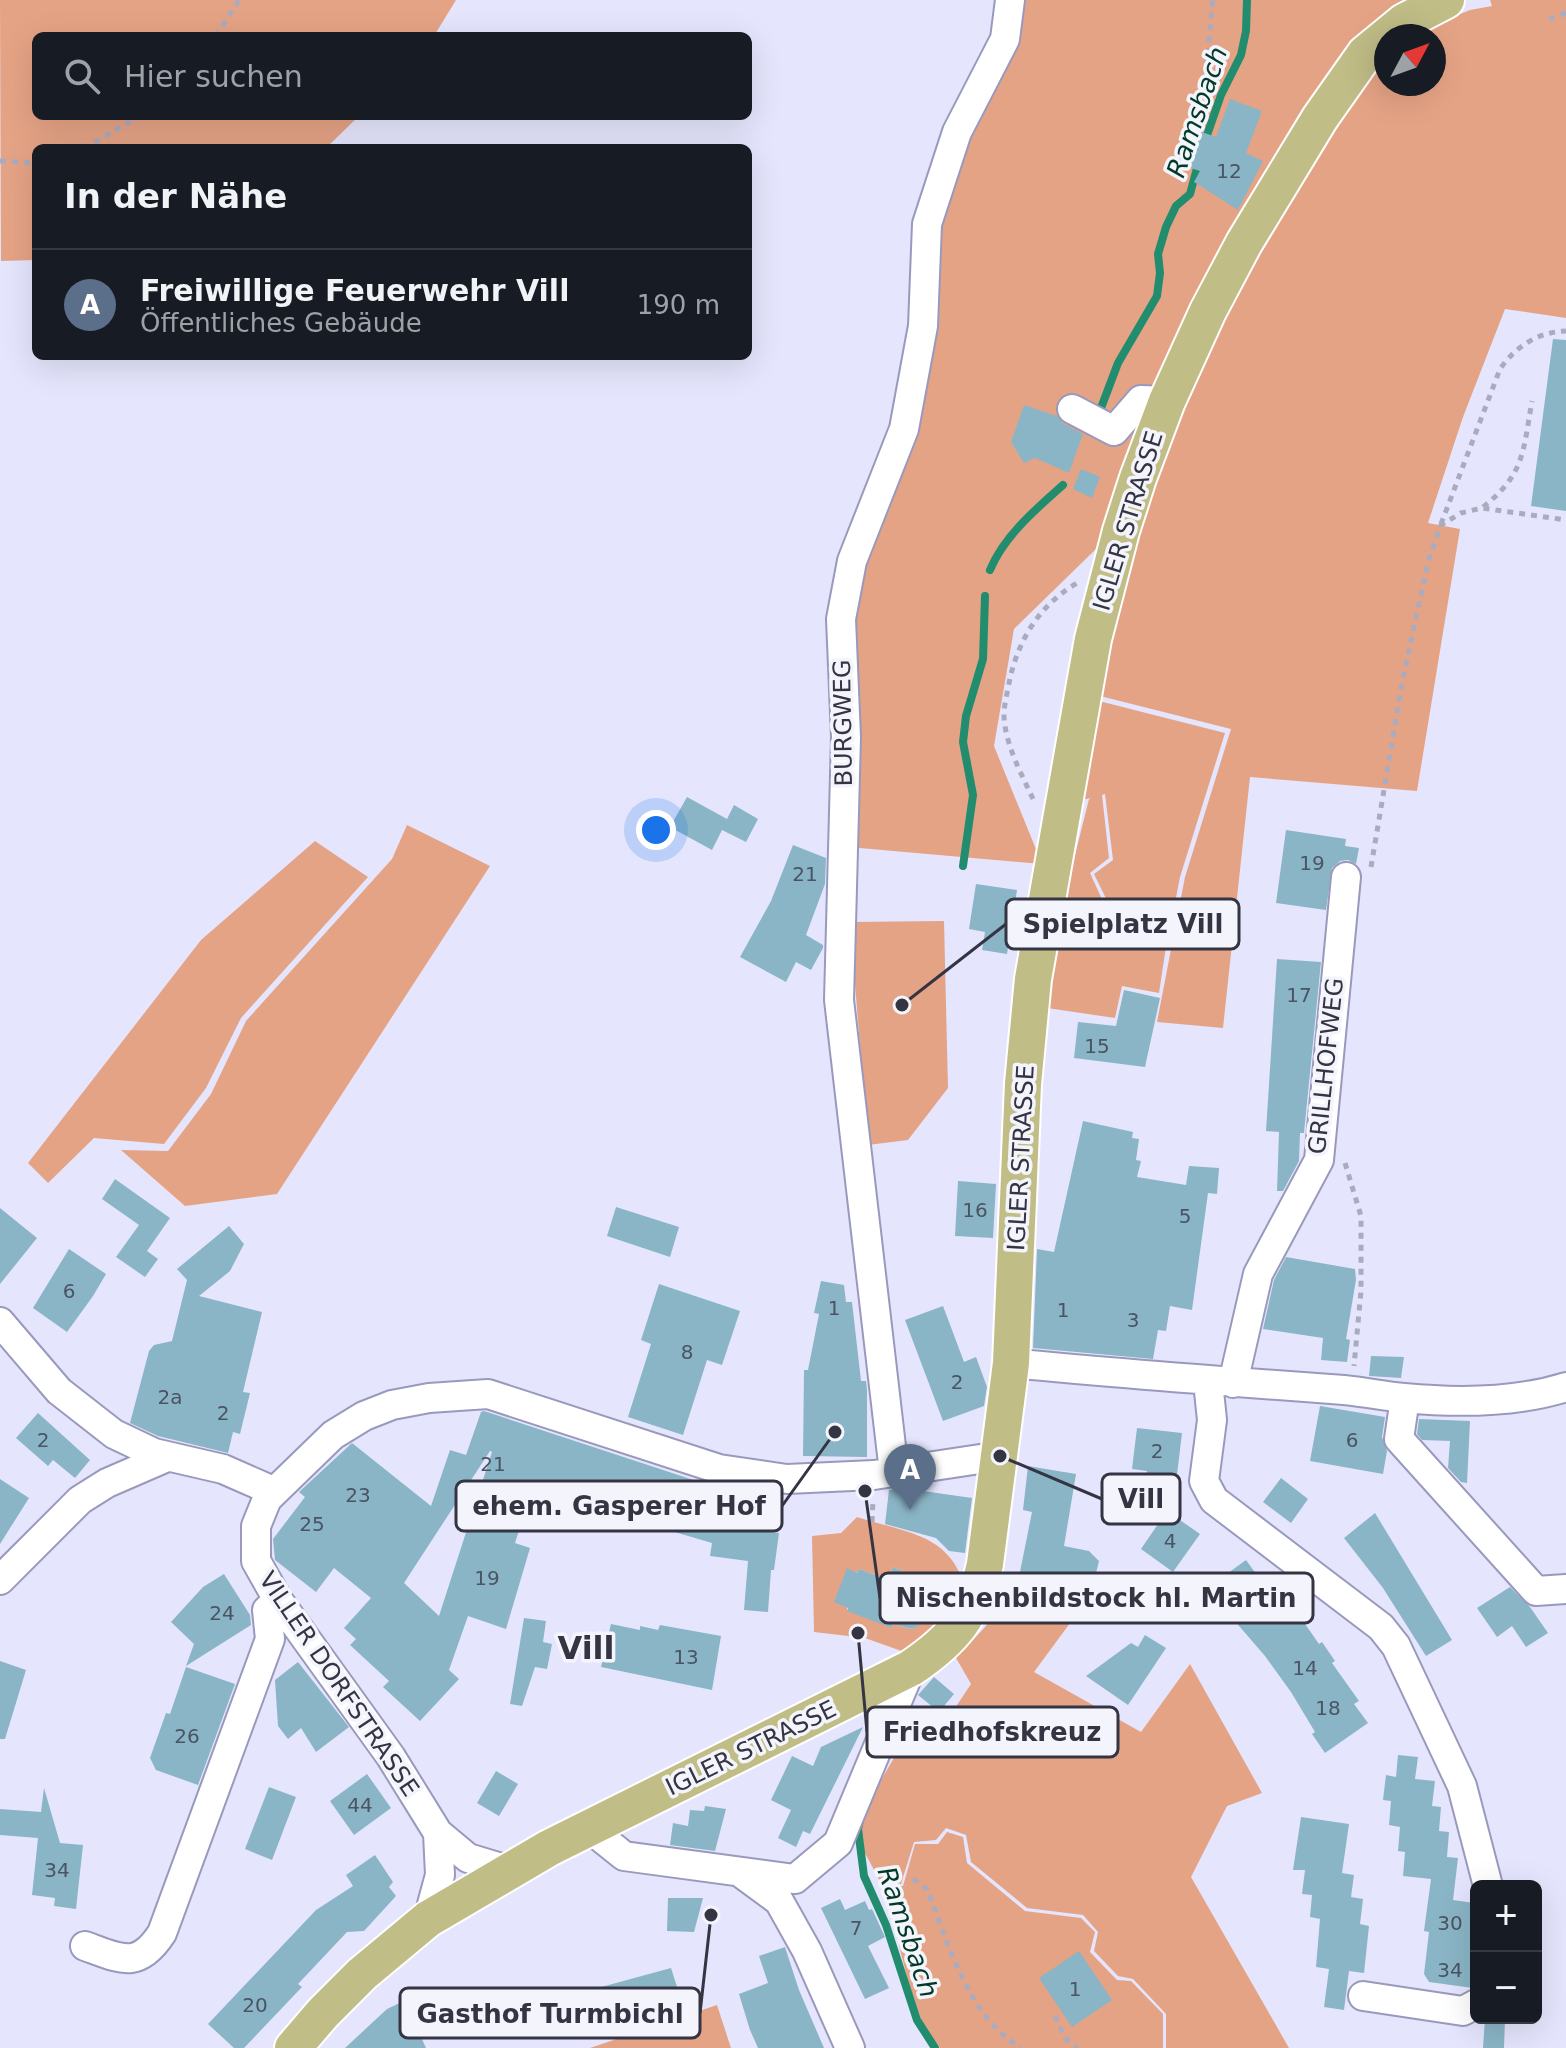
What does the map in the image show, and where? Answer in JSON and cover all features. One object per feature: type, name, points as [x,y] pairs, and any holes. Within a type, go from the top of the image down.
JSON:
[{"type":"main road","name":"IGLER STRASSE","points":[[293,2048],[362,1974],[428,1919],[508,1870],[911,1668],[944,1645],[956,1632],[974,1601],[985,1564],[1011,1363],[1023,1084],[1033,979],[1093,639],[1108,577],[1138,478],[1167,401],[1208,311],[1244,243],[1365,54],[1404,22],[1446,0]]},
{"type":"street","name":"BURGWEG","points":[[894,1472],[839,1000],[846,737],[841,619],[852,561],[904,429],[923,326],[927,224],[957,132],[1005,39],[1010,0]]},
{"type":"street","points":[[1072,409],[1114,431],[1141,400],[1167,401]]},
{"type":"street","name":"GRILLHOFWEG","points":[[1358,875],[1319,1160],[1258,1274],[1220,1382],[1204,1481],[1214,1500],[1381,1627],[1396,1646],[1462,1786],[1486,1880]]},
{"type":"street","points":[[0,1322],[59,1391],[80,1410],[123,1439],[167,1457],[223,1469],[273,1491]]},
{"type":"street","points":[[1011,1363],[1405,1398],[1501,1399],[1534,1396],[1566,1387]]},
{"type":"street","name":"VILLER DORFSTRASSE","points":[[508,1870],[468,1858],[438,1833],[391,1757],[278,1600],[258,1565],[254,1550],[259,1515],[273,1491],[333,1435],[364,1416],[410,1401],[488,1394],[719,1469],[787,1479],[894,1472],[1000,1456]]},
{"type":"street","points":[[1405,1398],[1399,1439],[1536,1591],[1566,1589]]},
{"type":"street","points":[[0,1580],[80,1500],[107,1483],[167,1457]]},
{"type":"street","points":[[85,1946],[121,1959],[133,1959],[143,1955],[162,1933],[270,1639],[267,1610],[278,1600]]},
{"type":"street","points":[[589,1828],[624,1856],[795,1879],[838,1843],[911,1668]]},
{"type":"street","name":"VILLER DORFSTRASSE","points":[[428,1919],[440,1875],[438,1833]]},
{"type":"street","points":[[738,1870],[779,1901],[807,1951],[850,2048]]},
{"type":"street","points":[[1363,1996],[1463,2011],[1470,2007]]},
{"type":"path","points":[[219,32],[239,0]]},
{"type":"path","points":[[1204,90],[1213,0]]},
{"type":"path","points":[[1549,19],[1566,13]]},
{"type":"path","points":[[91,144],[133,120]]},
{"type":"path","points":[[0,161],[32,163]]},
{"type":"path","points":[[1358,875],[1428,562],[1500,369],[1509,357],[1536,337],[1566,331]]},
{"type":"path","points":[[1482,508],[1516,474],[1532,401]]},
{"type":"path","points":[[1441,525],[1461,513],[1482,508],[1566,520]]},
{"type":"path","points":[[1036,806],[1013,755],[1004,715],[1018,650],[1027,631],[1052,602],[1085,578],[1108,577]]},
{"type":"path","points":[[1343,1156],[1361,1216],[1361,1291],[1352,1391]]},
{"type":"path","points":[[913,1879],[927,1889],[974,2002],[1003,2037],[1021,2048]]},
{"type":"path","points":[[1055,2016],[1065,2038],[1077,2048]]},
{"type":"shaded area","points":[[0,0],[456,0],[436,32],[32,32],[32,120],[355,120],[330,144],[32,144],[32,260],[1,261]]},
{"type":"shaded area","points":[[1014,0],[1415,0],[1362,34],[1304,107],[1238,219],[1159,371],[1097,548],[1014,629],[994,746],[1042,864],[848,847],[847,635],[857,576],[888,490],[932,230]]},
{"type":"shaded area","points":[[1490,0],[1566,0],[1566,318],[1505,309],[1463,417],[1428,523],[1460,529],[1417,791],[1250,777],[1223,1028],[1157,1022],[1185,877],[1231,729],[1096,695],[1150,482],[1213,332],[1273,215],[1374,72],[1374,96],[1446,96],[1446,24],[1435,24],[1470,10],[1492,6]]},
{"type":"shaded area","points":[[1099,701],[1225,733],[1180,877],[1169,934],[1119,925],[1094,874],[1113,860],[1105,794],[1102,795],[1109,858],[1090,873],[1116,930],[1167,940],[1159,993],[1122,986],[1115,1018],[1047,1008],[1065,895],[1091,798],[1081,800]]},
{"type":"shaded area","points":[[407,825],[490,866],[277,1194],[185,1206],[121,1150],[168,1151],[211,1094],[246,1021],[392,859]]},
{"type":"shaded area","points":[[315,841],[368,877],[241,1018],[206,1088],[164,1144],[94,1138],[48,1183],[28,1163],[201,940]]},
{"type":"shaded area","points":[[944,921],[948,1088],[908,1140],[868,1145],[850,922]]},
{"type":"shaded area","points":[[857,1517],[907,1531],[936,1545],[957,1568],[964,1585],[951,1610],[907,1653],[865,1638],[814,1632],[812,1536],[841,1533]],"holes":[[[893,1567],[938,1588],[925,1621],[912,1629],[893,1624],[892,1627],[847,1610],[847,1569],[857,1573],[859,1569],[888,1580]]]},
{"type":"shaded area","points":[[999,1596],[1076,1615],[1034,1672],[1141,1732],[1190,1664],[1262,1793],[1227,1806],[1191,1877],[1289,2048],[1166,2048],[1166,2014],[1133,1979],[1118,1976],[1094,1951],[1098,1932],[1083,1915],[1027,1908],[971,1862],[966,1835],[946,1828],[936,1840],[914,1842],[901,1884],[880,1881],[852,1829],[907,1736],[951,1714],[971,1684],[956,1658],[986,1626]]},
{"type":"shaded area","points":[[947,1832],[963,1837],[967,1863],[1025,1911],[1081,1918],[1095,1932],[1090,1952],[1117,1980],[1131,1981],[1163,2014],[1163,2048],[940,2048],[924,2028],[899,1946],[902,1930],[879,1885],[903,1886],[915,1844],[938,1844]]},
{"type":"shaded area","points":[[717,2005],[731,2048],[590,2048]]},
{"type":"building","points":[[1230,99],[1262,111],[1246,153],[1263,161],[1238,210],[1194,182],[1200,171],[1172,162],[1185,126],[1216,137]]},
{"type":"building","points":[[1553,339],[1566,340],[1566,511],[1531,506]]},
{"type":"building","points":[[1024,405],[1057,416],[1064,424],[1083,434],[1069,473],[1035,458],[1024,463],[1011,442]]},
{"type":"building","points":[[1081,469],[1100,477],[1092,498],[1073,489]]},
{"type":"building","points":[[687,797],[727,819],[734,805],[758,819],[746,842],[722,830],[712,850],[670,827]]},
{"type":"building","points":[[1286,830],[1346,839],[1345,846],[1359,848],[1356,864],[1348,860],[1340,861],[1332,868],[1326,910],[1276,903]]},
{"type":"building","points":[[793,845],[826,858],[825,884],[806,935],[823,948],[811,970],[796,962],[786,982],[740,957],[771,901]]},
{"type":"building","points":[[976,884],[1017,890],[1007,954],[982,950],[985,932],[969,929]]},
{"type":"building","points":[[1277,959],[1321,962],[1304,1133],[1300,1133],[1299,1161],[1283,1191],[1277,1191],[1279,1132],[1266,1131]]},
{"type":"building","points":[[1124,990],[1160,998],[1145,1067],[1074,1058],[1078,1022],[1116,1026]]},
{"type":"building","points":[[1083,1121],[1133,1132],[1132,1138],[1139,1139],[1136,1160],[1141,1161],[1137,1177],[1186,1185],[1189,1166],[1219,1168],[1217,1194],[1208,1193],[1192,1310],[1170,1306],[1166,1331],[1158,1330],[1153,1359],[1033,1348],[1037,1249],[1054,1252]]},
{"type":"building","points":[[115,1179],[170,1218],[147,1251],[158,1259],[145,1277],[116,1257],[139,1225],[102,1199]]},
{"type":"building","points":[[958,1181],[996,1184],[993,1238],[955,1236]]},
{"type":"building","points":[[616,1207],[679,1227],[670,1257],[607,1236]]},
{"type":"building","points":[[0,1208],[37,1238],[0,1284]]},
{"type":"building","points":[[229,1226],[244,1244],[230,1271],[199,1296],[262,1312],[243,1392],[250,1393],[240,1434],[233,1432],[228,1453],[158,1436],[130,1423],[149,1351],[154,1345],[172,1341],[187,1280],[177,1269]]},
{"type":"building","points":[[69,1249],[106,1274],[67,1332],[33,1308]]},
{"type":"building","points":[[1286,1257],[1355,1269],[1346,1339],[1350,1340],[1347,1362],[1321,1360],[1323,1338],[1263,1329],[1274,1280]]},
{"type":"building","points":[[821,1281],[844,1285],[846,1302],[852,1302],[861,1381],[866,1381],[867,1390],[867,1457],[803,1456],[804,1370],[808,1370],[819,1314],[814,1313]]},
{"type":"building","points":[[659,1284],[740,1311],[722,1365],[707,1360],[683,1435],[628,1417],[651,1344],[641,1340]]},
{"type":"building","points":[[943,1306],[964,1362],[976,1357],[987,1387],[984,1406],[943,1421],[905,1320]]},
{"type":"building","points":[[1371,1356],[1404,1357],[1401,1378],[1369,1376]]},
{"type":"building","points":[[1320,1406],[1385,1417],[1382,1437],[1387,1451],[1383,1474],[1310,1461]]},
{"type":"building","points":[[481,1412],[733,1493],[764,1498],[760,1531],[779,1533],[774,1570],[771,1570],[768,1612],[744,1610],[748,1561],[710,1556],[712,1543],[600,1510],[592,1529],[527,1506],[515,1543],[530,1548],[506,1629],[468,1616],[449,1670],[459,1679],[420,1721],[383,1687],[389,1681],[350,1645],[356,1639],[344,1628],[371,1598],[334,1568],[316,1592],[275,1560],[273,1539],[305,1497],[299,1492],[352,1443],[431,1506],[450,1450],[466,1455]],"holes":[[[492,1452],[439,1616],[404,1583]]]},
{"type":"building","points":[[38,1413],[90,1460],[75,1478],[53,1460],[48,1466],[16,1438]]},
{"type":"building","points":[[1419,1419],[1470,1421],[1467,1483],[1461,1482],[1448,1468],[1450,1441],[1422,1440],[1417,1434]]},
{"type":"building","points":[[1137,1428],[1182,1433],[1177,1475],[1172,1474],[1167,1507],[1142,1504],[1147,1471],[1132,1469]]},
{"type":"building","points":[[1028,1466],[1076,1474],[1064,1546],[1089,1551],[1099,1561],[1096,1573],[1079,1584],[1076,1599],[1017,1587],[1032,1512],[1023,1510]]},
{"type":"building","points":[[1281,1478],[1308,1499],[1291,1523],[1263,1502]]},
{"type":"building","points":[[0,1479],[29,1498],[0,1544]]},
{"type":"building","points":[[902,1488],[972,1498],[965,1553],[949,1551],[936,1538],[885,1524],[889,1490]]},
{"type":"building","points":[[1167,1511],[1200,1534],[1173,1572],[1141,1549]]},
{"type":"building","points":[[1375,1513],[1452,1640],[1426,1656],[1383,1588],[1344,1538]]},
{"type":"building","points":[[1246,1560],[1259,1578],[1263,1575],[1291,1610],[1294,1608],[1319,1644],[1322,1642],[1335,1661],[1332,1663],[1359,1701],[1354,1704],[1368,1723],[1325,1753],[1291,1692],[1265,1656],[1206,1589]]},
{"type":"building","points":[[893,1567],[938,1588],[925,1622],[912,1629],[893,1624],[892,1628],[847,1611],[848,1608],[834,1602],[847,1568],[857,1573],[859,1569],[888,1580]]},
{"type":"building","points":[[224,1574],[250,1615],[251,1625],[186,1666],[194,1644],[171,1622],[203,1587]]},
{"type":"building","points":[[1510,1587],[1530,1607],[1548,1633],[1526,1647],[1512,1626],[1497,1637],[1477,1608]]},
{"type":"building","points":[[524,1618],[546,1621],[543,1642],[552,1644],[547,1669],[535,1667],[522,1706],[510,1704]]},
{"type":"building","points":[[611,1624],[640,1630],[640,1626],[658,1630],[660,1625],[721,1636],[712,1690],[601,1667]]},
{"type":"building","points":[[1145,1635],[1166,1648],[1128,1705],[1086,1676],[1131,1643],[1138,1647]]},
{"type":"building","points":[[0,1661],[26,1670],[5,1739],[0,1739]]},
{"type":"building","points":[[298,1662],[349,1727],[316,1752],[301,1728],[288,1739],[278,1726],[275,1680]]},
{"type":"building","points":[[186,1667],[235,1684],[198,1785],[156,1770],[150,1758],[166,1713],[170,1714]]},
{"type":"building","points":[[934,1677],[954,1694],[939,1712],[918,1695]]},
{"type":"building","points":[[863,1727],[810,1834],[803,1831],[796,1847],[778,1838],[791,1810],[771,1800],[792,1756],[813,1766],[821,1747]]},
{"type":"building","points":[[1398,1755],[1418,1757],[1415,1779],[1435,1781],[1432,1806],[1441,1807],[1439,1831],[1449,1832],[1447,1857],[1458,1858],[1453,1900],[1470,1902],[1470,1988],[1429,1982],[1424,1974],[1429,1932],[1424,1931],[1431,1879],[1403,1876],[1405,1852],[1398,1851],[1400,1827],[1389,1825],[1391,1801],[1383,1800],[1386,1775],[1396,1777]]},
{"type":"building","points":[[496,1771],[518,1784],[499,1816],[477,1803]]},
{"type":"building","points":[[367,1774],[391,1808],[354,1835],[330,1801]]},
{"type":"building","points":[[269,1787],[296,1797],[272,1860],[245,1849]]},
{"type":"building","points":[[44,1788],[60,1843],[83,1845],[76,1909],[54,1906],[55,1898],[32,1895],[38,1838],[0,1835],[0,1809],[41,1812]]},
{"type":"building","points":[[705,1806],[726,1809],[715,1851],[670,1845],[673,1823],[688,1826],[690,1810],[704,1811]]},
{"type":"building","points":[[1301,1817],[1349,1824],[1342,1873],[1354,1875],[1351,1897],[1363,1899],[1360,1924],[1369,1926],[1364,1973],[1349,1971],[1344,2010],[1324,2007],[1329,1969],[1316,1967],[1320,1919],[1310,1917],[1312,1895],[1302,1894],[1305,1870],[1293,1870]]},
{"type":"building","points":[[375,1855],[393,1882],[389,1887],[396,1896],[364,1931],[347,1932],[298,1984],[302,1987],[244,2048],[234,2048],[208,2024],[316,1910],[353,1886],[346,1875]]},
{"type":"building","points":[[668,1898],[703,1898],[694,1932],[667,1931]]},
{"type":"building","points":[[840,1899],[845,1910],[865,1901],[885,1937],[868,1946],[889,1988],[865,1999],[821,1908]]},
{"type":"building","points":[[785,1947],[799,1990],[824,2048],[758,2048],[750,2030],[739,1994],[768,1983],[759,1956]]},
{"type":"building","points":[[1079,1951],[1112,2000],[1072,2027],[1039,1978]]},
{"type":"building","points":[[671,1968],[679,1993],[643,2004],[645,2009],[628,2014],[630,2018],[595,2029],[583,1992]]},
{"type":"building","points":[[425,1991],[433,2019],[416,2026],[426,2048],[345,2048],[387,2009]]},
{"type":"building","points":[[1485,2024],[1505,2024],[1504,2048],[1483,2048]]},
{"type":"waterway","name":"Ramsbach","points":[[1205,141],[1221,95],[1241,55],[1247,0]]},
{"type":"waterway","name":"Ramsbach","points":[[1101,408],[1118,363],[1157,296],[1160,273],[1158,254],[1166,227],[1176,206],[1190,194],[1199,161]]},
{"type":"waterway","name":"Ramsbach","points":[[990,570],[1012,534],[1063,485]]},
{"type":"waterway","name":"Ramsbach","points":[[963,866],[973,795],[963,742],[966,716],[983,659],[985,596]]},
{"type":"waterway","name":"Ramsbach","points":[[860,1820],[858,1829],[864,1876],[886,1925],[917,2020],[935,2048]]},
{"type":"place","name":"Spielplatz Vill","points":[[902,1005]]},
{"type":"place","name":"ehem. Gasperer Hof","points":[[835,1432]]},
{"type":"place","name":"Vill","points":[[1000,1456]]},
{"type":"place","name":"Nischenbildstock hl. Martin","points":[[865,1491]]},
{"type":"place","name":"Freiwillige Feuerwehr Vill","points":[[910,1510]]},
{"type":"place","name":"Friedhofskreuz","points":[[858,1633]]},
{"type":"place","name":"Gasthof Turmbichl","points":[[711,1915]]},
{"type":"district","name":"Vill","points":[[586,1648]]}]
